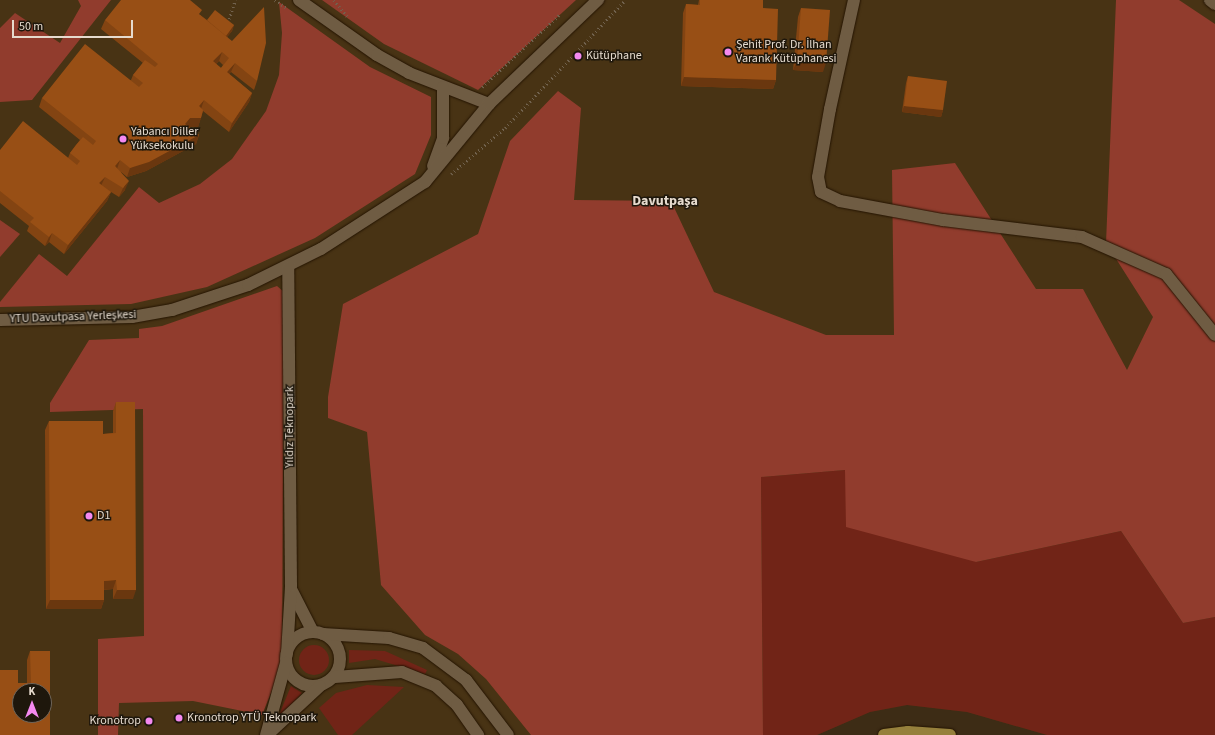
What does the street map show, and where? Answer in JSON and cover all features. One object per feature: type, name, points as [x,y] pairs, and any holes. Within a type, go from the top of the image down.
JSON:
[{"type":"main road","points":[[884,735],[933,732],[950,735]]},
{"type":"street","points":[[299,0],[378,55],[442,87],[489,104]]},
{"type":"street","name":"YTU Davutpasa Yerleşkesi","points":[[0,320],[132,317],[172,310],[248,285],[288,267],[356,229],[425,182],[489,104],[598,0]]},
{"type":"street","points":[[854,0],[830,109],[818,177],[821,192],[840,201],[944,220],[1082,238],[1166,274],[1215,335]]},
{"type":"street","points":[[1210,0],[1215,4]]},
{"type":"street","points":[[425,182],[443,138],[442,87]]},
{"type":"street","name":"Yıldız Teknopark","points":[[266,735],[286,658],[291,586],[288,267]]},
{"type":"street","name":"Yıldız Teknopark","points":[[291,586],[318,633]]},
{"type":"street","points":[[318,633],[336,644],[340,652],[335,677]]},
{"type":"street","points":[[478,735],[457,705],[436,686],[402,672],[335,677],[320,686],[298,682],[286,658],[296,638],[318,633],[389,638],[423,648],[466,680],[508,735]]},
{"type":"street","name":"Yıldız Teknopark","points":[[266,735],[320,686]]},
{"type":"path","points":[[229,19],[235,0]]},
{"type":"path","points":[[275,0],[291,11]]},
{"type":"path","points":[[334,0],[353,22]]},
{"type":"path","points":[[448,177],[505,128],[625,0]]},
{"type":"path","points":[[478,90],[564,11]]},
{"type":"shaded area","points":[[0,0],[1215,0],[1215,735],[1047,735],[967,712],[907,705],[870,712],[817,735],[0,735]]},
{"type":"shaded area","points":[[78,0],[111,0],[32,100],[0,102],[0,28],[15,13],[60,43],[81,6]]},
{"type":"shaded area","points":[[322,0],[576,0],[478,90],[384,44]]},
{"type":"shaded area","points":[[1116,0],[1179,0],[1215,24],[1215,617],[1183,623],[1121,531],[976,562],[846,527],[845,470],[761,477],[763,735],[531,735],[486,679],[458,654],[425,635],[381,585],[367,432],[328,418],[328,397],[343,304],[478,234],[510,141],[558,91],[581,108],[574,200],[671,201],[714,292],[826,335],[894,335],[892,170],[955,163],[1036,289],[1083,289],[1127,370],[1153,317],[1106,243]]},
{"type":"shaded area","points":[[279,2],[370,67],[431,97],[431,135],[415,174],[315,238],[207,287],[131,304],[0,307],[0,302],[39,254],[67,276],[139,187],[159,203],[200,184],[232,159],[266,111],[279,75],[282,33]]},
{"type":"shaded area","points":[[0,220],[20,234],[0,257]]},
{"type":"shaded area","points":[[277,286],[284,292],[282,666],[262,715],[193,701],[119,703],[118,735],[98,735],[98,639],[144,636],[143,409],[50,412],[50,403],[89,340],[139,338],[139,329],[162,326]]},
{"type":"shaded area","points":[[845,470],[976,562],[1121,531],[1183,623],[1215,617],[1215,735],[1047,735],[967,712],[907,705],[870,712],[817,735],[763,735],[761,477]]},
{"type":"shaded area","points":[[314,645],[325,649],[329,660],[325,671],[314,675],[303,671],[299,660],[303,649]]},
{"type":"shaded area","points":[[349,650],[385,651],[427,670],[425,674],[375,659],[349,663]]},
{"type":"shaded area","points":[[367,685],[404,687],[352,735],[338,735],[319,708],[336,693]]},
{"type":"shaded area","points":[[291,686],[302,693],[277,720]]},
{"type":"building","points":[[121,0],[190,0],[202,10],[199,14],[232,41],[264,7],[266,43],[257,81],[235,63],[227,72],[252,93],[232,123],[204,100],[199,106],[203,110],[201,118],[190,118],[185,124],[199,135],[149,162],[130,168],[120,160],[115,166],[129,181],[123,188],[105,177],[99,183],[111,192],[68,245],[52,233],[49,237],[30,222],[34,218],[0,191],[0,150],[23,121],[77,165],[80,161],[70,153],[76,145],[83,137],[93,145],[96,141],[42,98],[85,44],[139,87],[143,83],[133,75],[145,60],[155,67],[158,64],[105,20]],"holes":[[[222,52],[229,58],[221,68],[213,61]]]},
{"type":"building","name":"Şehit Prof. Dr. İlhan Varank Kütüphanesi","points":[[700,0],[763,0],[763,8],[778,9],[776,80],[684,77],[686,4],[700,5]]},
{"type":"building","points":[[801,8],[830,10],[826,63],[797,61]]},
{"type":"building","points":[[215,10],[234,25],[226,36],[207,20]]},
{"type":"building","points":[[908,76],[947,81],[943,110],[904,106]]},
{"type":"building","name":"D1","points":[[116,402],[135,402],[136,590],[117,590],[116,580],[104,581],[104,600],[50,600],[49,421],[103,421],[103,434],[116,433]]},
{"type":"building","points":[[30,651],[50,651],[50,683],[31,683]]},
{"type":"building","points":[[0,670],[18,670],[18,683],[12,683],[12,723],[50,723],[50,735],[0,735]]},
{"type":"place","name":"Şehit Prof. Dr. İlhan Varank Kütüphanesi","points":[[728,52]]},
{"type":"place","name":"Kütüphane","points":[[578,56]]},
{"type":"place","name":"Yabancı Diller Yüksekokulu","points":[[123,139]]},
{"type":"place","name":"D1","points":[[89,516]]},
{"type":"place","name":"Kronotrop YTÜ Teknopark","points":[[179,718]]},
{"type":"place","name":"Kronotrop","points":[[149,721]]},
{"type":"district","name":"Davutpaşa","points":[[665,201]]}]
